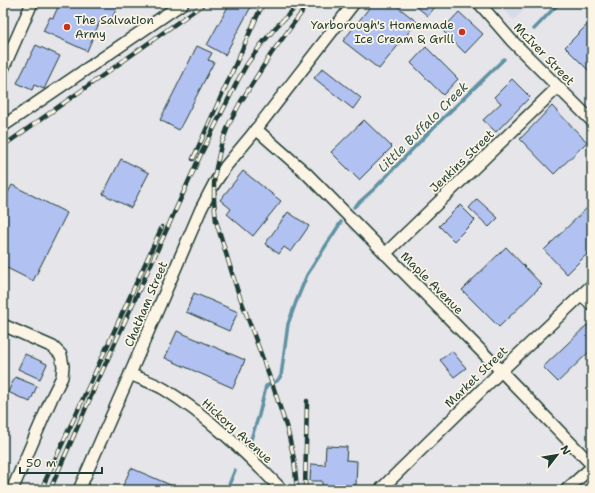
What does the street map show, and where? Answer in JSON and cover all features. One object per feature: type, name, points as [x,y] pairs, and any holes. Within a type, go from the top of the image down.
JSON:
[{"type":"street","points":[[3,69],[32,3]]},
{"type":"street","name":"Chatham Street","points":[[79,490],[201,209],[214,184],[226,166],[254,133],[354,3]]},
{"type":"street","name":"McIver Street","points":[[479,3],[493,17],[511,40],[592,121]]},
{"type":"street","points":[[3,126],[179,4]]},
{"type":"street","name":"Jenkins Street","points":[[385,254],[558,87]]},
{"type":"street","name":"Maple Avenue","points":[[254,133],[306,174],[501,371],[592,466]]},
{"type":"street","name":"Market Street","points":[[380,490],[501,371],[592,285]]},
{"type":"street","points":[[582,295],[592,305]]},
{"type":"street","points":[[3,325],[53,347],[61,355],[62,361],[62,378],[53,395],[12,490]]},
{"type":"street","name":"Hickory Avenue","points":[[130,374],[163,388],[199,413],[282,490]]},
{"type":"street","points":[[566,490],[592,466]]},
{"type":"shaded area","points":[[498,3],[530,3],[514,20]]},
{"type":"building","points":[[54,3],[119,3],[109,25],[100,21],[87,51],[43,31],[50,17],[53,18],[59,5]]},
{"type":"building","points":[[230,3],[253,3],[225,55],[207,45]]},
{"type":"building","points":[[373,3],[393,3],[417,22],[379,69],[343,41]]},
{"type":"building","points":[[412,3],[438,3],[428,16]]},
{"type":"building","name":"Yarborough's Homemade Ice Cream & Grill","points":[[459,12],[483,34],[465,53],[442,30]]},
{"type":"building","points":[[592,20],[592,74],[565,47]]},
{"type":"building","points":[[36,45],[60,56],[44,89],[34,85],[32,90],[17,83]]},
{"type":"building","points":[[197,46],[212,53],[208,60],[214,62],[179,130],[160,120]]},
{"type":"building","points":[[426,47],[458,79],[443,95],[411,63]]},
{"type":"building","points":[[323,68],[361,98],[353,109],[314,78]]},
{"type":"building","points":[[512,79],[530,97],[496,132],[483,120],[501,103],[494,97]]},
{"type":"building","points":[[552,106],[587,142],[554,174],[520,139]]},
{"type":"building","points":[[364,120],[392,147],[359,180],[331,152]]},
{"type":"building","points":[[121,159],[149,173],[131,208],[103,194]]},
{"type":"building","points":[[243,171],[281,201],[253,236],[227,214],[231,209],[220,200]]},
{"type":"building","points":[[12,185],[67,213],[33,281],[3,266],[3,202]]},
{"type":"building","points":[[477,199],[498,218],[489,227],[469,208]]},
{"type":"building","points":[[592,203],[592,249],[567,274],[544,250]]},
{"type":"building","points":[[460,205],[475,220],[454,241],[439,226]]},
{"type":"building","points":[[288,212],[309,226],[291,252],[284,247],[279,254],[265,244]]},
{"type":"building","points":[[506,247],[542,285],[499,327],[462,290]]},
{"type":"building","points":[[194,293],[238,312],[229,331],[186,312]]},
{"type":"building","points":[[587,325],[592,330],[592,349],[558,382],[543,367]]},
{"type":"building","points":[[177,331],[245,360],[233,388],[165,358]]},
{"type":"building","points":[[452,351],[466,368],[454,377],[440,360]]},
{"type":"building","points":[[25,354],[47,364],[40,379],[18,369]]},
{"type":"building","points":[[15,377],[37,386],[30,402],[8,392]]},
{"type":"building","points":[[326,446],[347,447],[346,460],[357,461],[356,485],[352,485],[351,490],[322,490],[322,481],[310,481],[311,464],[325,465]]},
{"type":"building","points":[[131,468],[182,490],[121,490]]},
{"type":"waterway","name":"Little Buffalo Creek","points":[[534,29],[559,3]]},
{"type":"waterway","name":"Little Buffalo Creek","points":[[354,207],[374,189],[433,128],[504,59]]},
{"type":"waterway","name":"Little Buffalo Creek","points":[[249,445],[259,415],[266,386],[277,381],[281,376],[288,324],[307,275],[341,222]]},
{"type":"waterway","name":"Little Buffalo Creek","points":[[227,490],[235,470]]},
{"type":"railway","points":[[3,146],[205,3]]},
{"type":"railway","points":[[193,159],[263,3]]},
{"type":"railway","points":[[50,490],[201,154],[238,80],[260,46],[276,27],[300,3]]},
{"type":"railway","points":[[297,490],[294,459],[288,432],[274,389],[237,289],[216,221],[214,184],[221,145],[229,124],[240,103],[271,54],[302,12]]},
{"type":"railway","points":[[41,490],[162,227]]},
{"type":"railway","points":[[305,490],[307,401]]},
{"type":"place","name":"The Salvation Army","points":[[67,27]]},
{"type":"place","name":"Yarborough's Homemade Ice Cream & Grill","points":[[462,32]]}]
